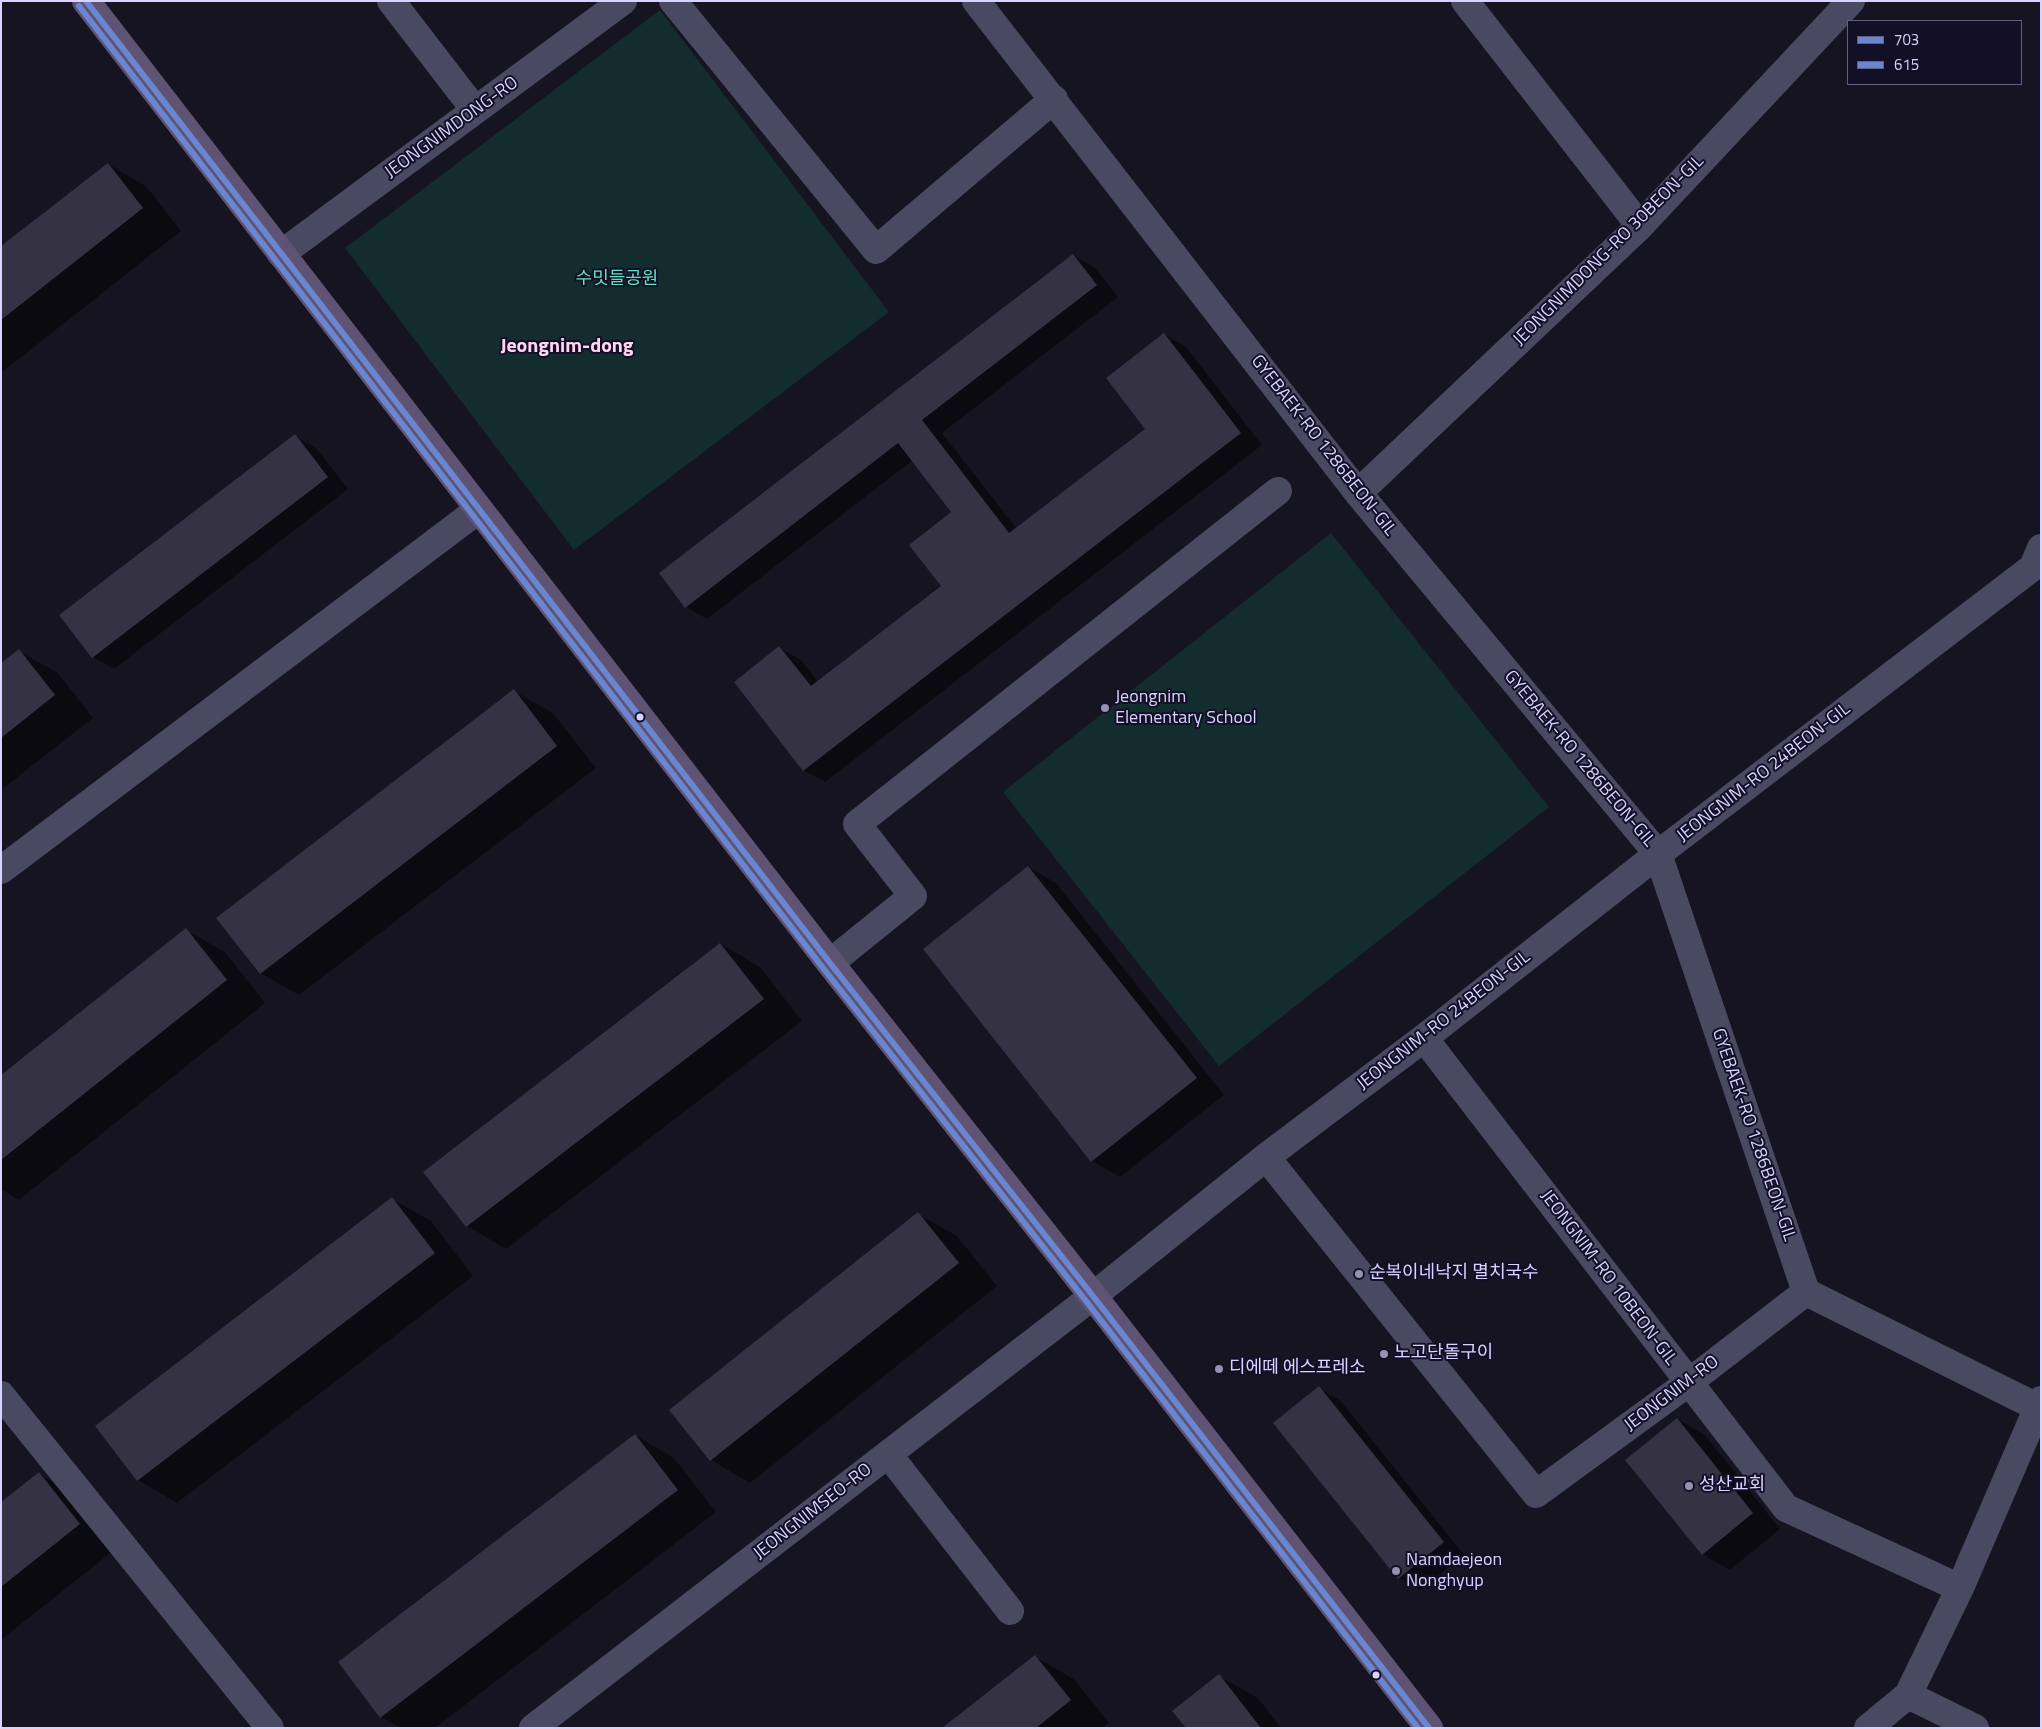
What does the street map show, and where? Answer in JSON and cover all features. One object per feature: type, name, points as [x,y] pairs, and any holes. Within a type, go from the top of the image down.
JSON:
[{"type":"main road","points":[[86,1],[830,963],[1093,1296],[1429,1728]]},
{"type":"street","points":[[391,1],[475,110]]},
{"type":"street","name":"JEONGNIMDONG-RO","points":[[281,254],[623,1]]},
{"type":"street","points":[[673,1],[876,250],[1054,99]]},
{"type":"street","name":"GYEBAEK-RO 1286BEON-GIL","points":[[976,1],[1054,99],[1358,493],[1658,854],[1806,1292]]},
{"type":"street","points":[[1465,1],[1640,226]]},
{"type":"street","name":"JEONGNIMDONG-RO 30BEON-GIL","points":[[1358,493],[1640,226],[1851,1]]},
{"type":"street","points":[[830,963],[913,896],[857,824],[1278,491]]},
{"type":"street","points":[[1,870],[478,510]]},
{"type":"street","name":"JEONGNIM-RO 24BEON-GIL","points":[[1093,1296],[1266,1157],[1424,1038],[1658,854],[2038,563]]},
{"type":"street","name":"JEONGNIM-RO 10BEON-GIL","points":[[1424,1038],[1786,1508],[1960,1588]]},
{"type":"street","name":"JEONGNIM-RO","points":[[1266,1157],[1536,1494],[1688,1383],[1806,1292]]},
{"type":"street","points":[[1806,1292],[2039,1404],[1960,1588],[1908,1695],[1868,1728]]},
{"type":"street","name":"JEONGNIMSEO-RO","points":[[532,1728],[1093,1296]]},
{"type":"street","points":[[1,1395],[270,1728]]},
{"type":"street","points":[[888,1454],[1010,1611]]},
{"type":"street","points":[[1908,1695],[1974,1728]]},
{"type":"green space","name":"수밋들공원","points":[[660,10],[889,312],[574,550],[345,248]]},
{"type":"green space","points":[[1331,533],[1549,807],[1219,1066],[1003,792]]},
{"type":"building","points":[[108,163],[143,208],[1,320],[1,246]]},
{"type":"building","points":[[1073,254],[1097,285],[922,420],[1009,533],[1145,429],[1106,378],[1164,333],[1241,433],[803,771],[734,682],[779,646],[811,686],[941,586],[909,545],[951,512],[898,443],[685,608],[659,573]]},
{"type":"building","points":[[295,434],[328,477],[92,658],[59,615]]},
{"type":"building","points":[[19,649],[55,695],[1,738],[1,663]]},
{"type":"building","points":[[514,689],[557,746],[260,974],[216,918]]},
{"type":"building","points":[[1028,866],[1197,1078],[1091,1162],[923,949]]},
{"type":"building","points":[[186,928],[227,980],[1,1160],[1,1075]]},
{"type":"building","points":[[720,943],[764,999],[466,1227],[423,1172]]},
{"type":"building","points":[[392,1197],[435,1253],[137,1481],[95,1426]]},
{"type":"building","points":[[918,1212],[959,1263],[710,1461],[669,1410]]},
{"type":"building","points":[[1319,1386],[1444,1542],[1398,1579],[1273,1423]]},
{"type":"building","name":"성산교회","points":[[1677,1418],[1753,1513],[1702,1555],[1625,1460]]},
{"type":"building","points":[[635,1434],[678,1490],[380,1718],[338,1662]]},
{"type":"building","points":[[39,1472],[80,1524],[1,1587],[1,1502]]},
{"type":"building","points":[[1035,1655],[1071,1700],[1036,1728],[942,1728]]},
{"type":"building","points":[[1219,1674],[1261,1728],[1186,1728],[1172,1711]]},
{"type":"transit line","name":"703","points":[[86,1],[830,963],[1093,1296],[1429,1728]]},
{"type":"transit line","name":"615","points":[[79,6],[823,968],[1086,1301],[1418,1728]]},
{"type":"place","name":"Jeongnim Elementary School","points":[[1105,708]]},
{"type":"place","name":"순복이네낙지 멸치국수","points":[[1359,1274]]},
{"type":"place","name":"노고단돌구이","points":[[1384,1354]]},
{"type":"place","name":"디에떼 에스프레소","points":[[1219,1369]]},
{"type":"place","name":"성산교회","points":[[1689,1486]]},
{"type":"place","name":"Namdaejeon Nonghyup","points":[[1396,1571]]},
{"type":"district","name":"Jeongnim-dong","points":[[567,347]]}]
